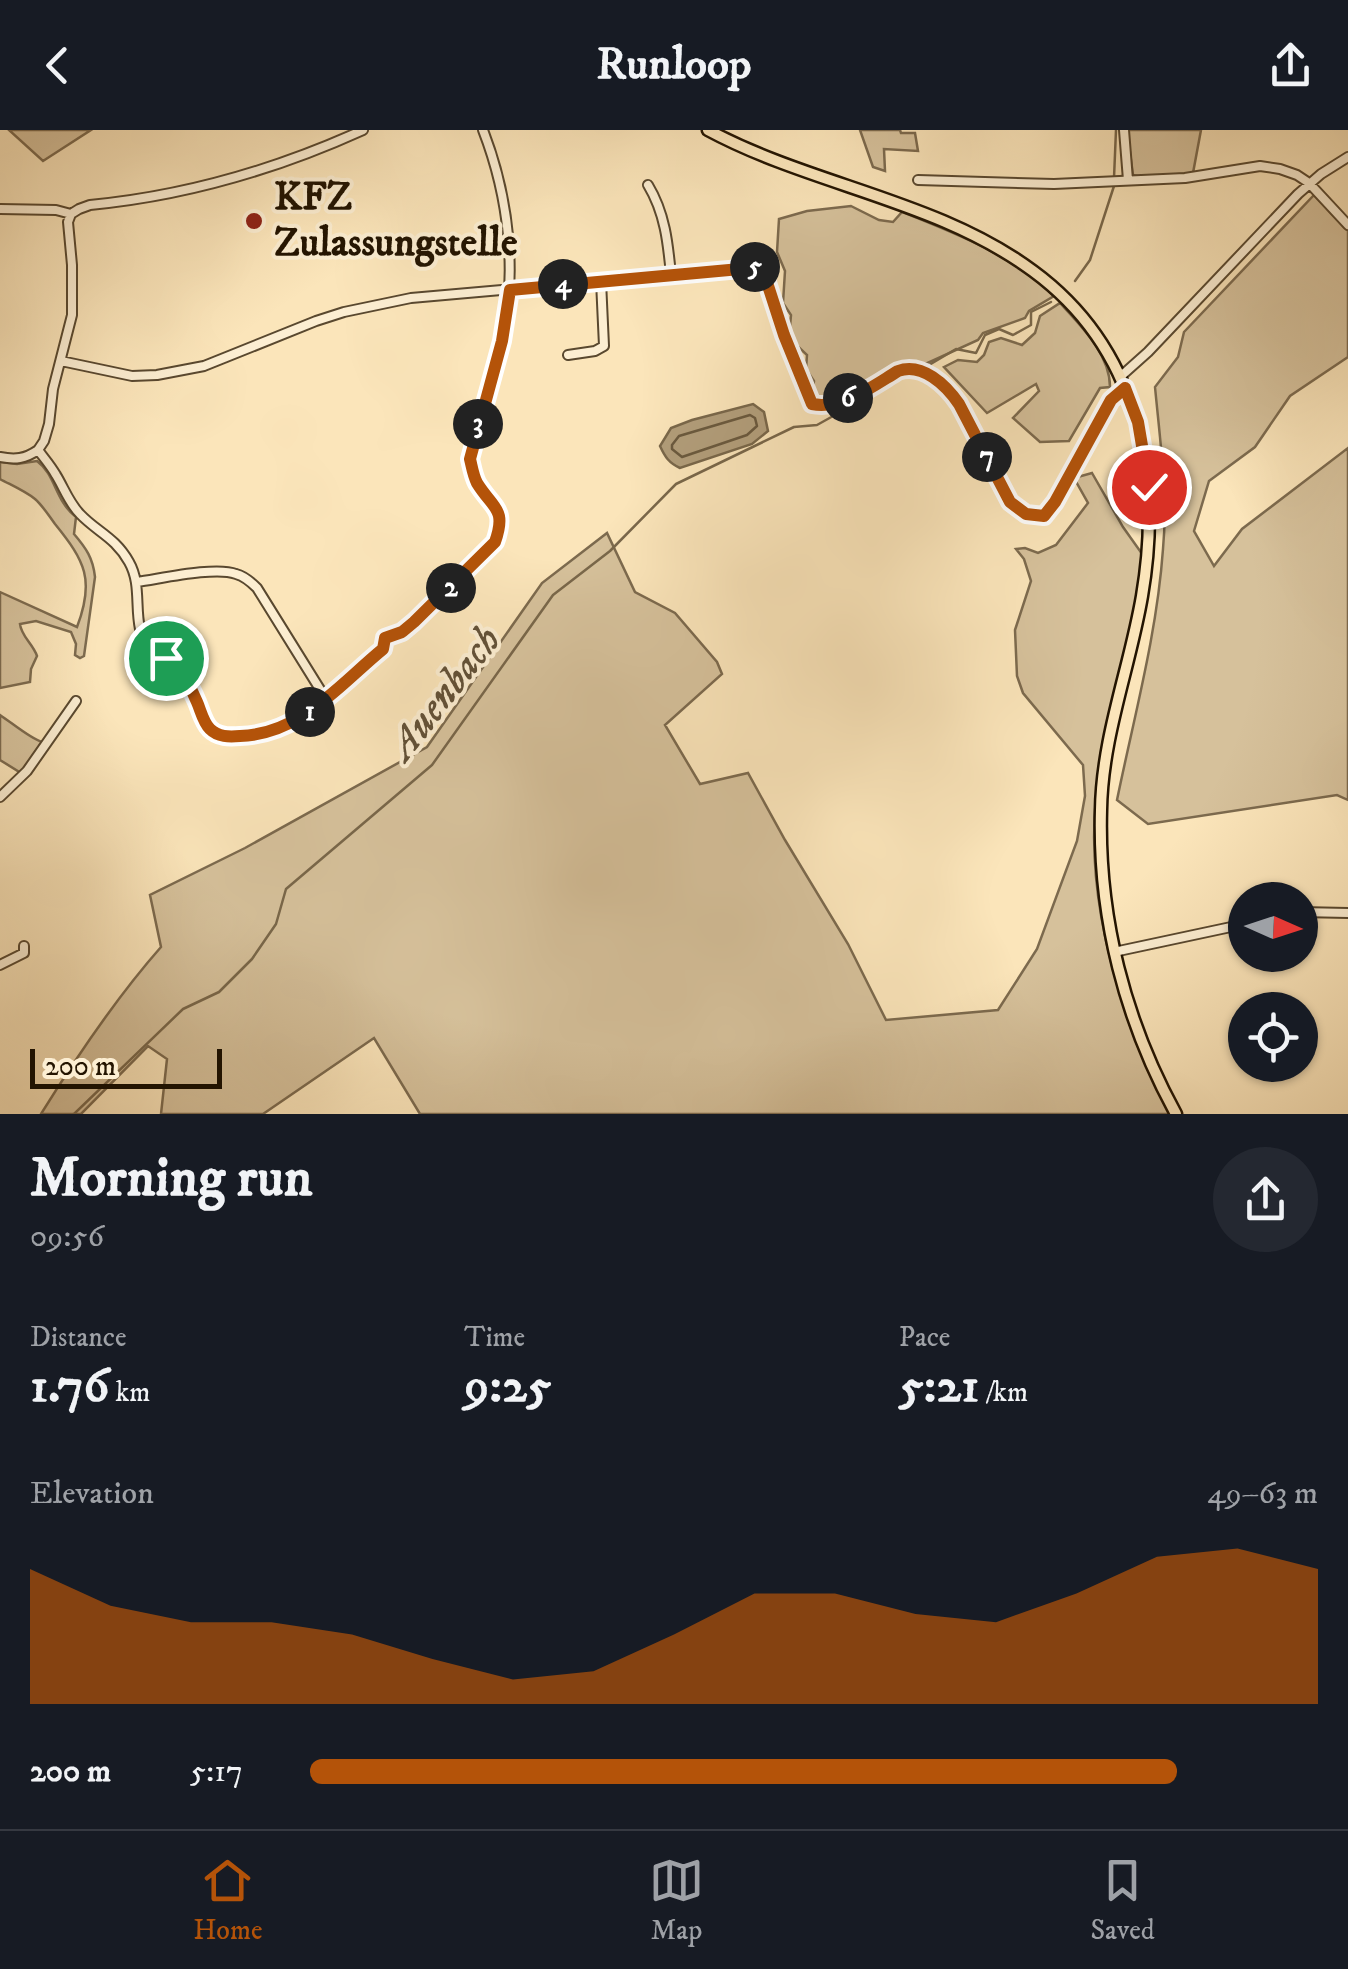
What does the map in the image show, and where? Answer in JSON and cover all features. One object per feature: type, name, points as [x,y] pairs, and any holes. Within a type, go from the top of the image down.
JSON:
[{"type":"main road","points":[[708,130],[944,223],[1012,257],[1036,273],[1078,313],[1106,350],[1123,382],[1143,442],[1150,500],[1149,535],[1143,592],[1112,733],[1100,809],[1107,909],[1114,952],[1144,1047],[1176,1114]]},
{"type":"street","points":[[0,457],[27,457],[44,441],[72,316],[68,222],[72,214],[90,205],[170,195],[214,184],[278,164],[363,130]]},
{"type":"street","points":[[38,450],[81,515],[112,539],[124,554],[137,582],[142,635],[182,674],[212,731],[226,736],[269,732],[290,724],[326,699],[383,649],[385,638],[402,632],[439,599],[495,542],[501,525],[495,504],[474,478],[470,459],[502,341],[510,290],[503,192],[484,130]]},
{"type":"street","points":[[1124,130],[1124,180]]},
{"type":"street","points":[[61,361],[132,376],[180,371],[204,366],[344,312],[411,298],[762,267],[812,404],[838,402],[898,371],[915,368],[949,389],[1010,502],[1026,514],[1044,516],[1111,400],[1148,352],[1267,225],[1309,184],[1348,156]]},
{"type":"street","points":[[918,180],[1054,184],[1185,178],[1260,166],[1297,175],[1348,225]]},
{"type":"street","points":[[648,185],[667,232],[671,275]]},
{"type":"street","points":[[0,209],[72,214]]},
{"type":"street","points":[[568,355],[604,346],[600,281]]},
{"type":"street","points":[[137,582],[221,572],[247,579],[326,699]]},
{"type":"street","points":[[0,797],[28,770],[76,701]]},
{"type":"street","points":[[1318,912],[1348,913]]},
{"type":"street","points":[[1114,952],[1228,928]]},
{"type":"street","points":[[0,964],[24,952],[24,946]]},
{"type":"shaded area","points":[[9,130],[91,130],[43,161]]},
{"type":"shaded area","points":[[860,130],[915,133],[918,151],[884,149],[885,171],[873,167]]},
{"type":"shaded area","points":[[1127,130],[1201,130],[1193,173],[1133,175]]},
{"type":"shaded area","points":[[1314,195],[1348,231],[1348,357],[1290,396],[1255,447],[1209,481],[1194,531],[1214,566],[1242,529],[1348,448],[1348,800],[1337,795],[1148,824],[1117,800],[1150,644],[1163,549],[1164,488],[1155,387],[1178,357],[1184,332]]},
{"type":"shaded area","points":[[851,206],[879,220],[893,222],[902,212],[962,237],[1020,269],[1054,296],[1029,311],[1025,318],[983,333],[978,340],[921,366],[906,364],[838,400],[814,402],[814,381],[806,369],[807,355],[789,338],[791,315],[783,303],[785,271],[777,252],[779,219]]},
{"type":"shaded area","points":[[1060,303],[1100,352],[1110,387],[1100,388],[1069,441],[1040,442],[1013,418],[1039,391],[1036,384],[987,413],[944,367],[958,360],[977,362],[989,342],[1001,338],[1022,345],[1035,333],[1040,316]]},
{"type":"shaded area","points":[[37,461],[76,517],[74,534],[93,564],[95,577],[84,656],[75,655],[71,632],[36,621],[20,624],[37,656],[30,682],[0,688],[0,592],[77,627],[85,596],[80,560],[65,537],[35,499],[0,479],[0,462]]},
{"type":"shaded area","points":[[1092,473],[1145,558],[1100,768],[1094,828],[1097,887],[1107,946],[1123,1003],[1136,1041],[1172,1114],[420,1114],[374,1038],[263,1114],[161,1114],[167,1059],[148,1046],[81,1114],[41,1114],[128,986],[161,947],[150,895],[245,848],[427,747],[542,583],[607,533],[635,592],[675,613],[717,662],[722,674],[665,725],[700,784],[748,773],[848,944],[886,1020],[998,1010],[1037,949],[1077,841],[1085,796],[1083,765],[1023,693],[1017,676],[1015,630],[1031,581],[1016,549],[1038,553],[1056,545],[1088,503],[1074,478]]},
{"type":"shaded area","points":[[0,715],[42,742],[21,773],[0,760]]},
{"type":"water","points":[[753,404],[764,412],[768,431],[752,444],[680,468],[670,462],[660,446],[671,428]]},
{"type":"waterway","name":"Auenbach","points":[[1114,178],[1116,130]]},
{"type":"waterway","name":"Auenbach","points":[[1075,281],[1090,260],[1114,186]]},
{"type":"waterway","name":"Auenbach","points":[[924,368],[956,349],[976,353],[985,335],[999,329],[1013,335],[1031,325],[1031,312],[1051,302]]},
{"type":"waterway","name":"Auenbach","points":[[74,1114],[183,1009],[219,992],[252,959],[276,924],[286,889],[432,765],[553,595],[610,551],[676,484],[794,427],[817,425],[912,372]]},
{"type":"place","name":"KFZ Zulassungstelle","points":[[254,221]]},
{"type":"route","points":[[166,658],[191,688],[212,731],[221,736],[238,736],[279,729],[326,699],[383,649],[385,638],[414,622],[495,542],[501,525],[495,504],[474,478],[470,459],[502,341],[510,290],[762,267],[812,404],[838,402],[898,371],[915,368],[949,389],[1010,502],[1026,514],[1044,516],[1111,400],[1125,388],[1138,422],[1149,487]]}]
